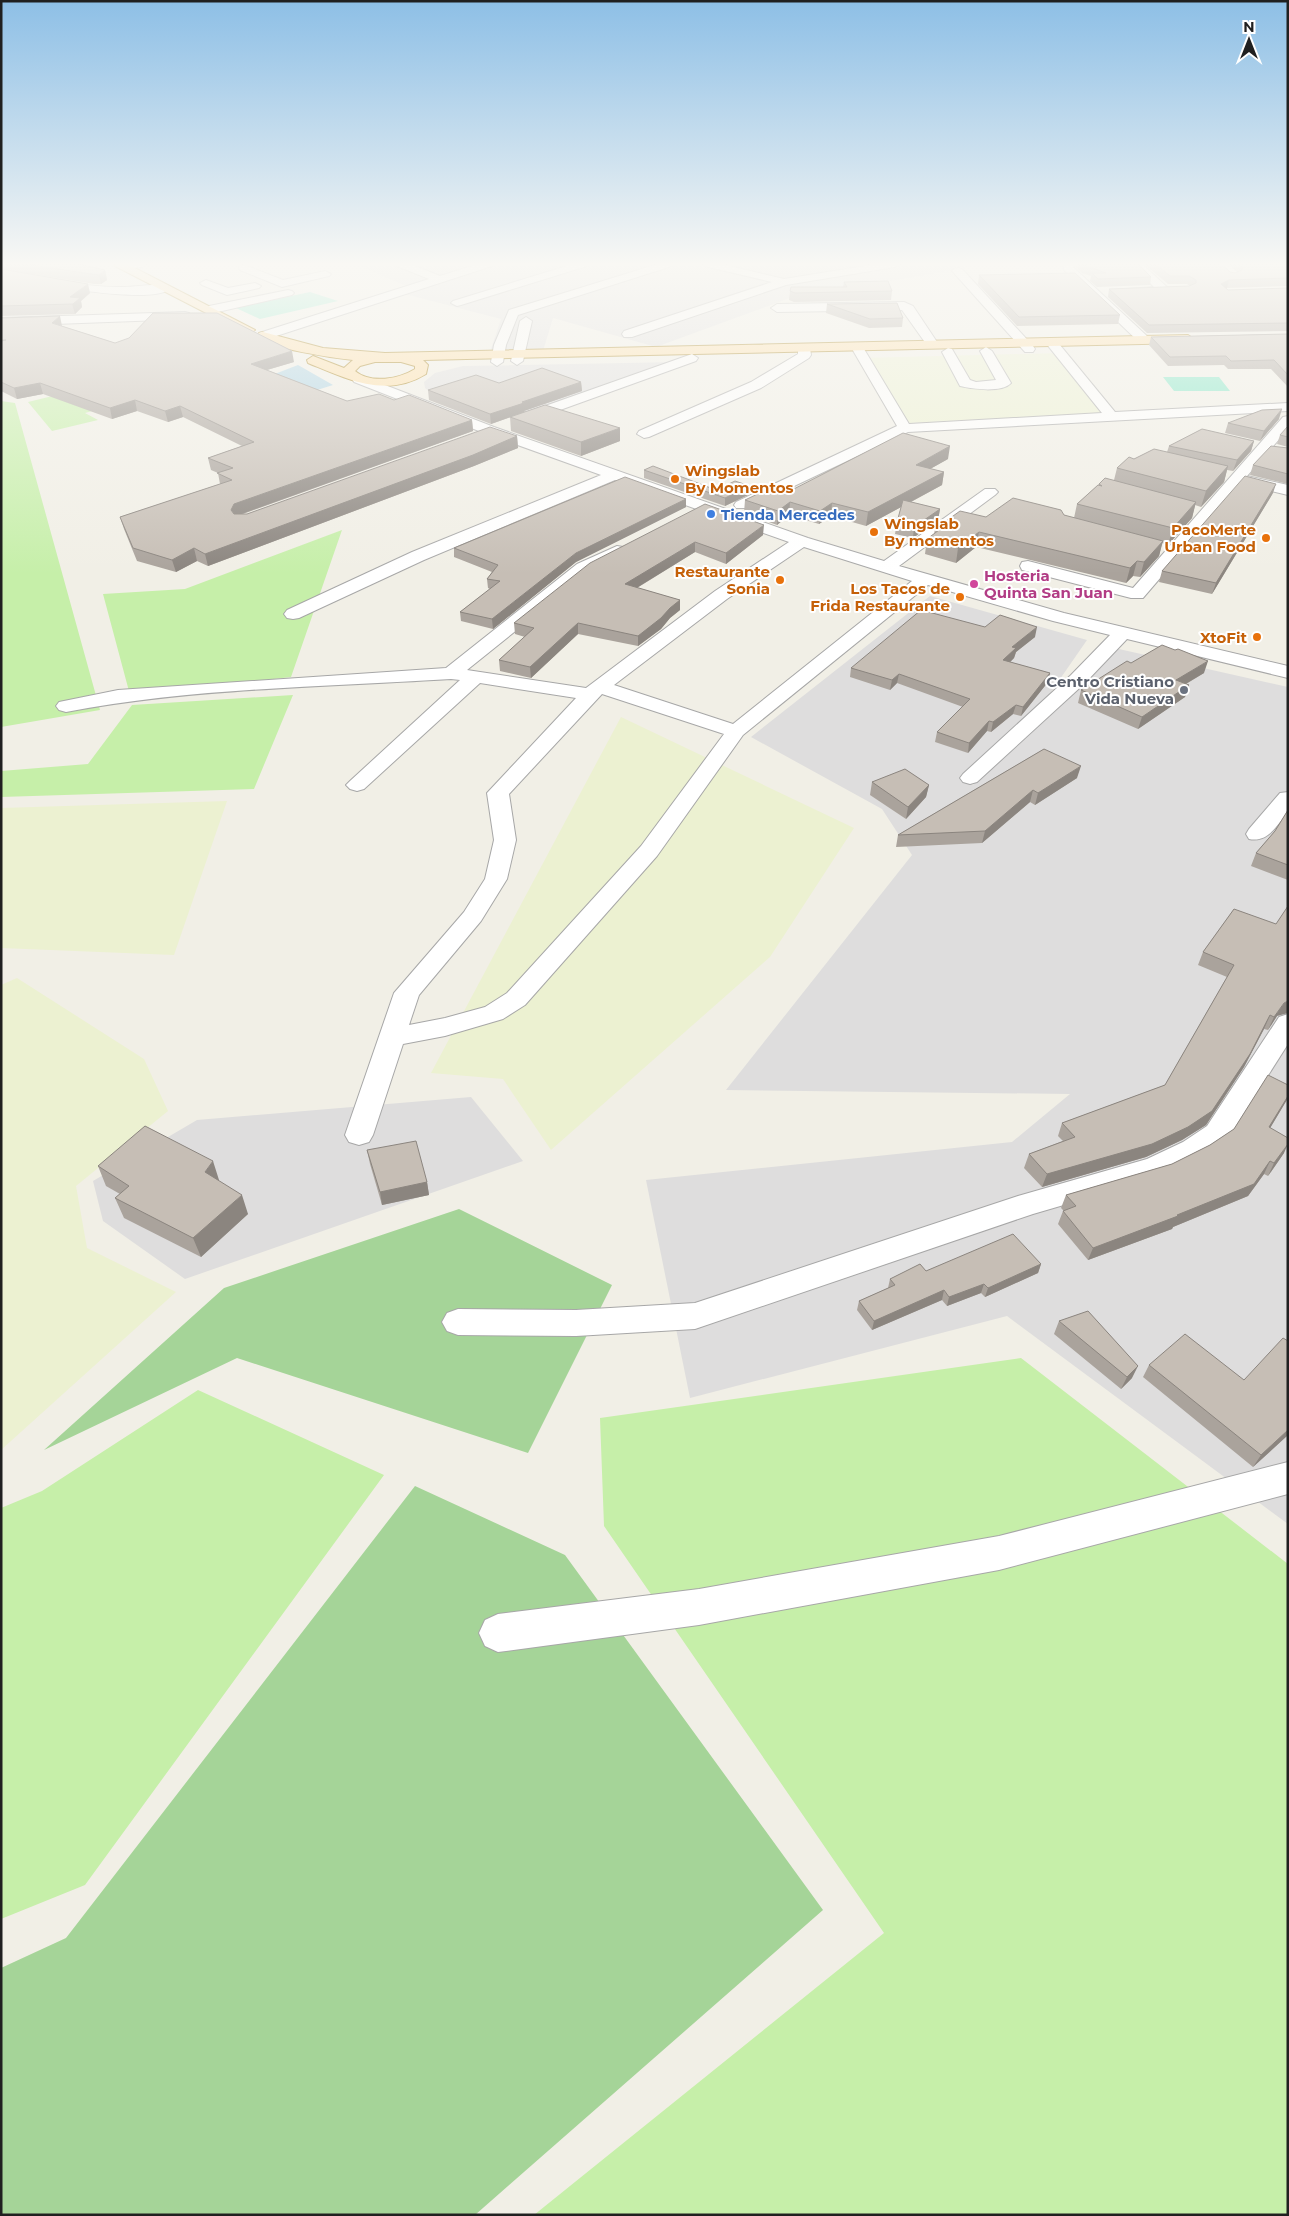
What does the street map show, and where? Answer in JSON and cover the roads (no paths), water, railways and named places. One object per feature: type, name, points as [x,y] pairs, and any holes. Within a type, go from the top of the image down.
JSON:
[{"type":"main road","points":[[333,367],[356,378],[391,381],[440,367]]},
{"type":"main road","points":[[350,367],[348,372],[356,378]]},
{"type":"main road","points":[[418,374],[422,367]]},
{"type":"street","points":[[471,437],[665,367]]},
{"type":"street","points":[[644,434],[756,385],[782,367]]},
{"type":"street","points":[[870,367],[905,428]]},
{"type":"street","points":[[956,367],[965,383],[975,386],[1004,383],[995,367]]},
{"type":"street","points":[[1072,367],[1112,417]]},
{"type":"street","points":[[418,374],[412,378],[409,386],[412,394],[426,406]]},
{"type":"street","points":[[356,378],[489,430],[613,475],[703,507],[886,567],[1122,633],[1288,672]]},
{"type":"street","points":[[725,514],[905,428],[1288,407]]},
{"type":"street","points":[[1028,566],[1137,594],[1288,420]]},
{"type":"street","points":[[1246,444],[1280,451]]},
{"type":"street","points":[[294,614],[418,556],[613,475]]},
{"type":"street","points":[[1218,475],[1288,490]]},
{"type":"street","points":[[886,567],[990,492]]},
{"type":"street","points":[[686,516],[703,507]]},
{"type":"street","points":[[1187,511],[1205,515]]},
{"type":"street","points":[[359,1135],[407,993],[473,916],[496,879],[505,840],[498,793],[594,690],[720,595],[802,540]]},
{"type":"street","points":[[451,673],[583,568],[634,542]]},
{"type":"street","points":[[1153,548],[1172,553]]},
{"type":"street","points":[[393,1037],[444,1027],[494,1013],[516,999],[649,851],[736,731],[925,579]]},
{"type":"street","points":[[970,778],[1078,679],[1122,633]]},
{"type":"street","points":[[66,706],[118,696],[240,686],[451,673],[594,690],[736,731]]},
{"type":"street","points":[[357,785],[475,677]]},
{"type":"street","points":[[1257,834],[1288,798]]},
{"type":"street","points":[[458,1322],[576,1322],[695,1316],[1028,1204],[1156,1166],[1193,1149],[1217,1133],[1288,1023]]},
{"type":"street","points":[[498,1633],[699,1607],[999,1554],[1288,1478]]},
{"type":"water","points":[[292,367],[302,367],[333,385],[250,411],[213,398]]},
{"type":"place","name":"Wingslab By Momentos","points":[[675,479]]},
{"type":"place","name":"Tienda Mercedes","points":[[711,514]]},
{"type":"place","name":"Wingslab By momentos","points":[[874,532]]},
{"type":"place","name":"PacoMerte Urban Food","points":[[1266,538]]},
{"type":"place","name":"Restaurante Sonia","points":[[780,580]]},
{"type":"place","name":"Hosteria Quinta San Juan","points":[[974,584]]},
{"type":"place","name":"Los Tacos de Frida Restaurante","points":[[960,597]]},
{"type":"place","name":"XtoFit","points":[[1257,637]]},
{"type":"place","name":"Centro Cristiano Vida Nueva","points":[[1184,690]]}]
